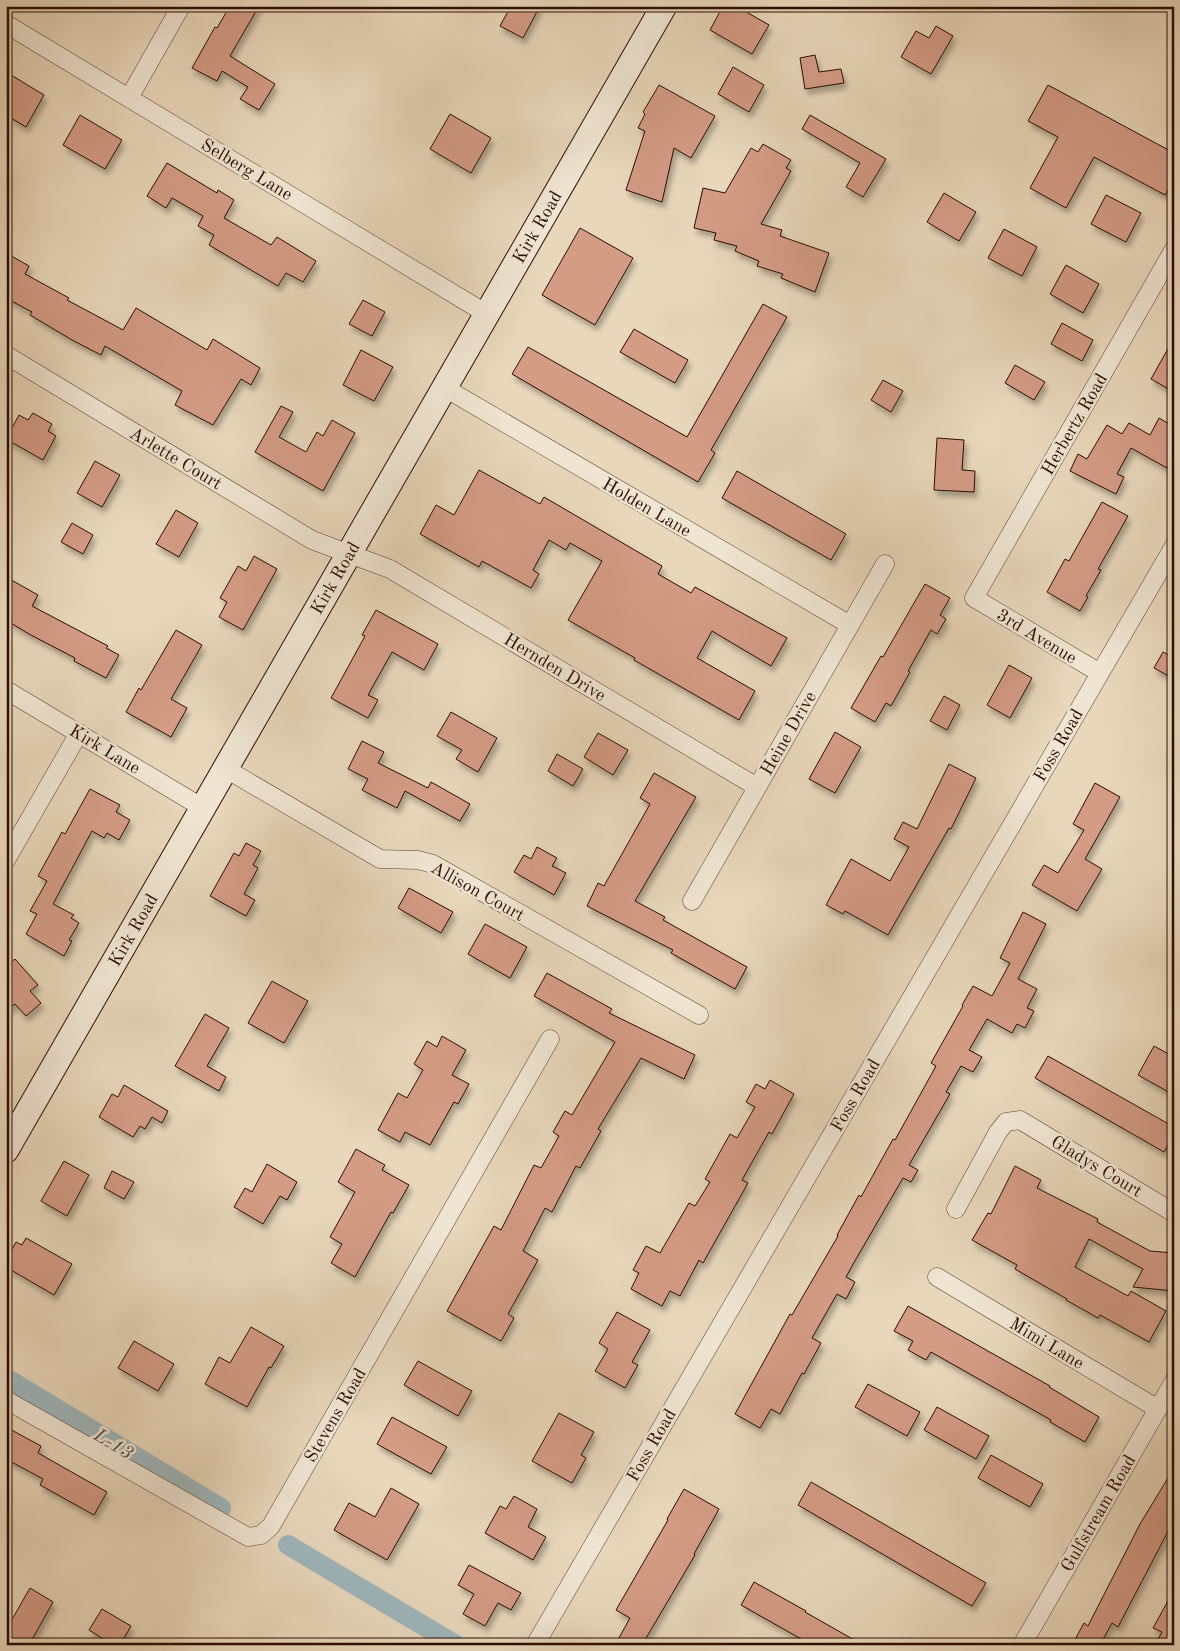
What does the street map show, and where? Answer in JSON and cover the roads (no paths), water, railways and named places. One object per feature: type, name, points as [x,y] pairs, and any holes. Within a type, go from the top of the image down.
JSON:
[{"type":"street","points":[[128,98],[181,6]]},
{"type":"street","name":"Kirk Road","points":[[6,1150],[664,6]]},
{"type":"street","name":"Selberg Lane","points":[[6,24],[487,314]]},
{"type":"street","name":"Herbertz Road","points":[[974,598],[1174,250]]},
{"type":"street","name":"Arlette Court","points":[[6,355],[312,540],[349,553]]},
{"type":"street","name":"Holden Lane","points":[[444,388],[850,625]]},
{"type":"street","name":"Foss Road","points":[[535,1645],[1174,546]]},
{"type":"street","name":"Hernden Drive","points":[[349,553],[390,569],[757,787]]},
{"type":"street","name":"Heine Drive","points":[[692,901],[885,564]]},
{"type":"street","name":"3rd Avenue","points":[[974,598],[1100,673]]},
{"type":"street","name":"Kirk Lane","points":[[6,690],[203,808]]},
{"type":"street","points":[[6,860],[79,733]]},
{"type":"street","name":"Allison Court","points":[[226,769],[380,859],[418,860],[433,864],[699,1016]]},
{"type":"street","name":"Stevens Road","points":[[6,1400],[248,1537],[261,1535],[271,1526],[276,1518],[550,1039]]},
{"type":"street","name":"Gladys Court","points":[[956,1209],[998,1132],[1006,1122],[1020,1120],[1174,1213]]},
{"type":"street","name":"Mimi Lane","points":[[937,1277],[1158,1409]]},
{"type":"street","name":"Gulfstream Road","points":[[1022,1645],[1174,1382]]},
{"type":"waterway","name":"L-13","points":[[6,1378],[221,1508]]},
{"type":"waterway","name":"L-13","points":[[288,1545],[456,1645]]}]
